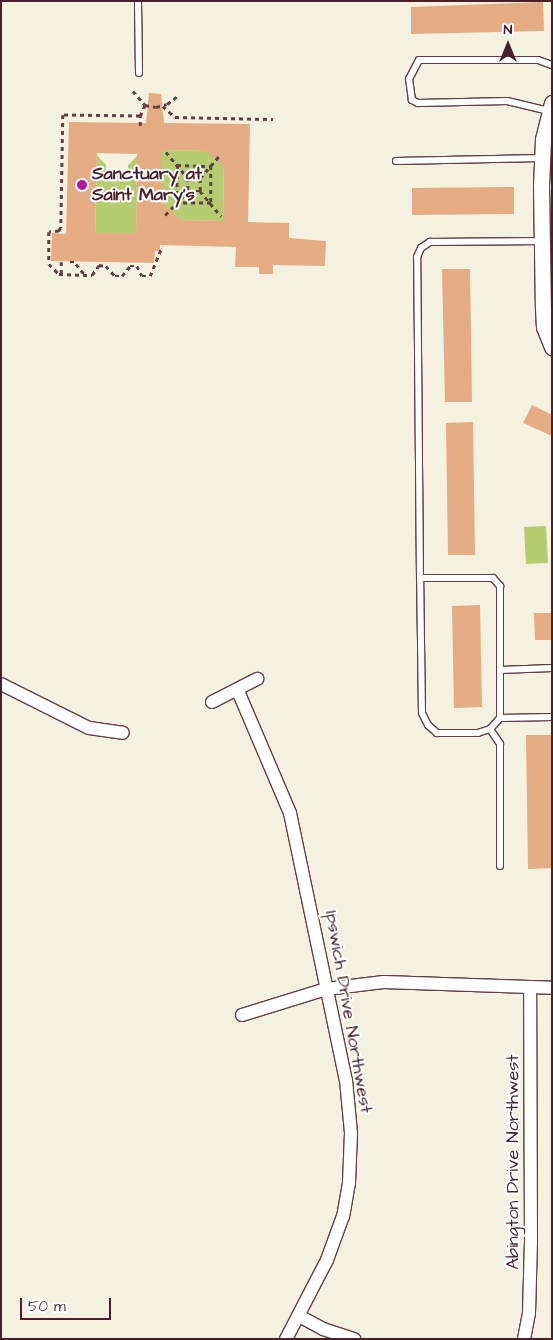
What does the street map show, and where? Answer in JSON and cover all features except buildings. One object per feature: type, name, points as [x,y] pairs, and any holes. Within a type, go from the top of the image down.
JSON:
[{"type":"street","points":[[551,107],[542,158],[542,241],[547,274],[544,327],[552,347]]},
{"type":"street","points":[[212,702],[238,691],[257,679]]},
{"type":"street","points":[[1,684],[89,728],[123,733]]},
{"type":"street","name":"Ipswich Drive Northwest","points":[[238,691],[290,813],[346,1080],[351,1132],[349,1183],[343,1216],[326,1260],[286,1339]]},
{"type":"street","points":[[242,1015],[326,989],[384,982],[552,988]]},
{"type":"street","name":"Abington Drive Northwest","points":[[524,1338],[531,1242],[530,987]]},
{"type":"street","points":[[299,1316],[323,1329],[354,1339]]},
{"type":"lane","points":[[138,1],[139,73]]},
{"type":"lane","points":[[551,107],[506,101],[418,103],[412,100],[409,79],[419,60],[538,60],[552,65]]},
{"type":"lane","points":[[396,161],[542,158]]},
{"type":"lane","points":[[542,241],[430,242],[421,248],[417,257],[422,713],[428,726],[437,733],[478,733],[490,728],[500,718],[552,716]]},
{"type":"lane","points":[[420,578],[494,578],[500,586],[500,718]]},
{"type":"lane","points":[[500,670],[552,668]]},
{"type":"lane","points":[[490,728],[500,744],[500,866]]},
{"type":"path","points":[[133,91],[146,105],[164,106],[179,95]]},
{"type":"path","points":[[140,126],[140,116],[146,105]]},
{"type":"path","points":[[164,106],[175,117],[274,119]]},
{"type":"path","points":[[140,116],[63,115],[61,228],[59,231],[49,232],[48,260],[53,271],[61,274],[92,275],[99,265],[106,266],[115,276],[122,276],[130,266],[137,266],[142,276],[150,276],[162,246]]},
{"type":"path","points":[[165,215],[188,191],[188,178],[166,152]]},
{"type":"path","points":[[220,155],[200,178],[200,191],[221,216]]},
{"type":"path","points":[[177,165],[211,166]]},
{"type":"path","points":[[176,203],[177,165]]},
{"type":"path","points":[[211,166],[211,203]]},
{"type":"path","points":[[188,178],[200,178]]},
{"type":"path","points":[[188,191],[200,191]]},
{"type":"path","points":[[176,203],[211,203]]},
{"type":"path","points":[[61,262],[61,274]]},
{"type":"path","points":[[70,262],[77,263],[85,275]]},
{"type":"green space","points":[[162,150],[218,151],[224,157],[223,221],[167,220],[162,213]]},
{"type":"green space","points":[[97,155],[106,165],[106,174],[128,174],[128,165],[137,156],[136,233],[95,233]]},
{"type":"green space","points":[[546,526],[548,563],[526,564],[524,527]]},
{"type":"place","name":"Sanctuary at Saint Mary's","points":[[82,185]]}]
